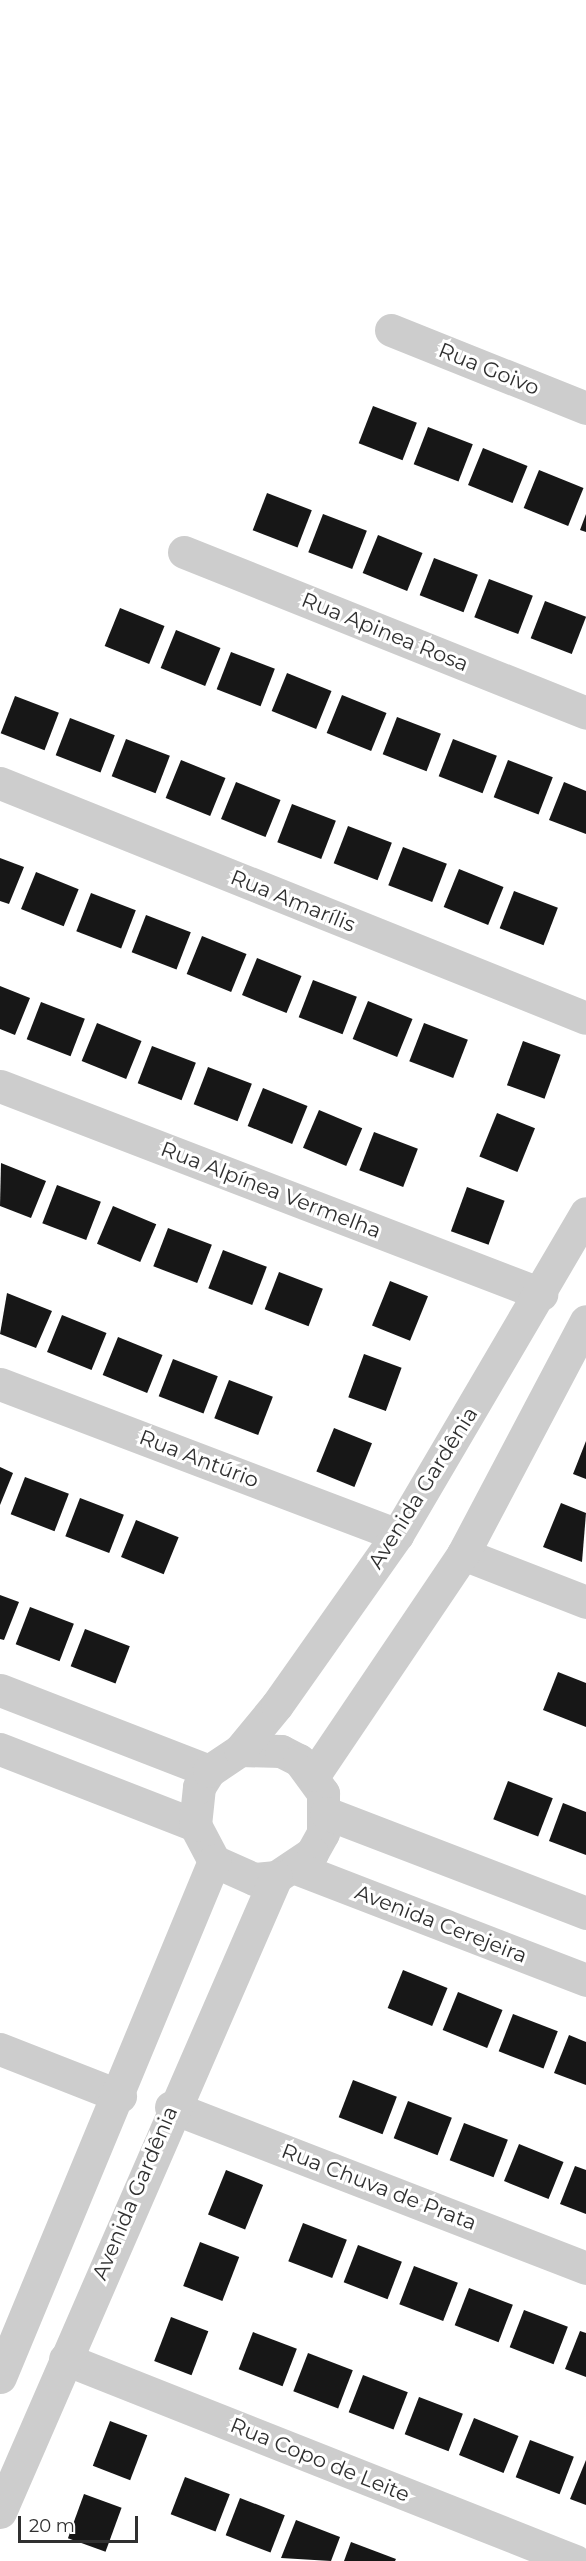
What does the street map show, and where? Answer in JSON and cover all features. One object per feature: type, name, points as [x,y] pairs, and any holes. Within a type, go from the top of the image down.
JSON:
[{"type":"street","name":"Rua Goivo","points":[[391,330],[586,408]]},
{"type":"street","name":"Rua Apinea Rosa","points":[[184,552],[586,713]]},
{"type":"street","name":"Rua Amarílis","points":[[0,783],[586,1018]]},
{"type":"street","name":"Rua Alpínea Vermelha","points":[[0,1086],[541,1294]]},
{"type":"street","name":"Avenida Gardênia","points":[[240,1750],[397,1535],[541,1294],[586,1213]]},
{"type":"street","points":[[314,1775],[463,1554],[586,1321]]},
{"type":"street","name":"Rua Antúrio","points":[[0,1384],[397,1535]]},
{"type":"street","points":[[463,1554],[586,1602]]},
{"type":"street","points":[[0,1690],[209,1771]]},
{"type":"street","points":[[0,1749],[195,1825]]},
{"type":"street","points":[[240,1750],[281,1751],[314,1775],[326,1813],[318,1843],[286,1872],[254,1879],[214,1861],[195,1825],[194,1806],[209,1771],[240,1750]]},
{"type":"street","points":[[326,1813],[586,1913]]},
{"type":"street","points":[[0,2377],[7,2344],[120,2096],[214,1861]]},
{"type":"street","name":"Avenida Gardênia","points":[[0,2512],[171,2107],[286,1872]]},
{"type":"street","name":"Avenida Cerejeira","points":[[286,1872],[586,1980]]},
{"type":"street","points":[[0,2049],[120,2096]]},
{"type":"street","name":"Rua Chuva de Prata","points":[[171,2107],[586,2268]]},
{"type":"street","name":"Rua Copo de Leite","points":[[65,2359],[575,2561]]},
{"type":"building","points":[[373,406],[417,423],[403,460],[359,443]]},
{"type":"building","points":[[428,427],[473,444],[458,482],[414,464]]},
{"type":"building","points":[[483,448],[528,466],[513,503],[468,485]]},
{"type":"building","points":[[539,470],[584,488],[568,526],[524,508]]},
{"type":"building","points":[[267,493],[312,510],[297,548],[253,530]]},
{"type":"building","points":[[323,514],[367,531],[352,569],[308,552]]},
{"type":"building","points":[[586,514],[586,532],[580,530]]},
{"type":"building","points":[[378,535],[423,553],[407,591],[363,573]]},
{"type":"building","points":[[434,558],[478,575],[464,612],[420,595]]},
{"type":"building","points":[[489,579],[533,596],[518,634],[474,617]]},
{"type":"building","points":[[545,601],[586,617],[572,654],[531,638]]},
{"type":"building","points":[[120,608],[165,626],[149,664],[105,646]]},
{"type":"building","points":[[176,630],[221,648],[205,686],[161,668]]},
{"type":"building","points":[[231,652],[275,669],[261,706],[217,689]]},
{"type":"building","points":[[287,673],[332,691],[316,729],[272,711]]},
{"type":"building","points":[[342,695],[387,713],[371,751],[327,733]]},
{"type":"building","points":[[15,696],[59,713],[45,750],[1,733]]},
{"type":"building","points":[[397,717],[441,734],[427,771],[383,754]]},
{"type":"building","points":[[70,718],[115,735],[100,773],[56,755]]},
{"type":"building","points":[[126,739],[170,756],[156,793],[112,776]]},
{"type":"building","points":[[453,739],[497,756],[483,793],[439,776]]},
{"type":"building","points":[[181,760],[226,778],[210,816],[166,798]]},
{"type":"building","points":[[508,760],[553,777],[538,815],[494,797]]},
{"type":"building","points":[[236,782],[281,800],[266,837],[221,819]]},
{"type":"building","points":[[564,782],[586,791],[586,834],[549,820]]},
{"type":"building","points":[[292,804],[336,821],[321,859],[277,842]]},
{"type":"building","points":[[348,826],[392,843],[378,880],[334,863]]},
{"type":"building","points":[[403,847],[447,864],[432,902],[388,885]]},
{"type":"building","points":[[0,858],[24,867],[9,904],[0,901]]},
{"type":"building","points":[[459,869],[504,887],[488,925],[444,907]]},
{"type":"building","points":[[36,872],[79,889],[64,926],[21,909]]},
{"type":"building","points":[[514,891],[558,908],[544,945],[500,928]]},
{"type":"building","points":[[91,893],[136,910],[121,948],[76,931]]},
{"type":"building","points":[[146,915],[191,932],[176,970],[132,952]]},
{"type":"building","points":[[202,936],[247,954],[231,992],[187,974]]},
{"type":"building","points":[[257,958],[302,976],[287,1013],[242,995]]},
{"type":"building","points":[[313,980],[357,997],[343,1034],[299,1017]]},
{"type":"building","points":[[0,986],[30,998],[15,1035],[0,1029]]},
{"type":"building","points":[[368,1001],[413,1019],[397,1057],[353,1039]]},
{"type":"building","points":[[41,1002],[85,1019],[71,1056],[27,1039]]},
{"type":"building","points":[[97,1023],[142,1041],[126,1079],[82,1061]]},
{"type":"building","points":[[424,1023],[468,1040],[453,1078],[409,1061]]},
{"type":"building","points":[[523,1041],[561,1055],[545,1099],[507,1085]]},
{"type":"building","points":[[152,1046],[196,1063],[182,1100],[138,1083]]},
{"type":"building","points":[[208,1067],[252,1084],[238,1121],[194,1104]]},
{"type":"building","points":[[263,1088],[308,1106],[292,1144],[248,1126]]},
{"type":"building","points":[[319,1110],[362,1128],[346,1166],[303,1148]]},
{"type":"building","points":[[497,1113],[535,1128],[517,1172],[479,1157]]},
{"type":"building","points":[[374,1132],[418,1149],[403,1187],[359,1170]]},
{"type":"building","points":[[1,1163],[46,1181],[31,1218],[0,1206]]},
{"type":"building","points":[[57,1185],[101,1202],[86,1240],[42,1223]]},
{"type":"building","points":[[467,1187],[505,1201],[489,1245],[451,1231]]},
{"type":"building","points":[[113,1206],[156,1224],[140,1262],[97,1244]]},
{"type":"building","points":[[168,1228],[212,1245],[197,1283],[153,1266]]},
{"type":"building","points":[[223,1250],[267,1267],[252,1305],[208,1288]]},
{"type":"building","points":[[279,1272],[323,1289],[309,1326],[265,1309]]},
{"type":"building","points":[[390,1281],[428,1296],[410,1341],[372,1326]]},
{"type":"building","points":[[7,1293],[52,1311],[36,1348],[0,1334]]},
{"type":"building","points":[[62,1315],[107,1333],[92,1370],[47,1352]]},
{"type":"building","points":[[118,1337],[163,1355],[147,1393],[103,1375]]},
{"type":"building","points":[[364,1354],[402,1368],[386,1411],[348,1397]]},
{"type":"building","points":[[173,1359],[218,1376],[203,1414],[159,1396]]},
{"type":"building","points":[[229,1380],[273,1397],[258,1435],[214,1418]]},
{"type":"building","points":[[334,1428],[372,1443],[354,1487],[316,1472]]},
{"type":"building","points":[[586,1441],[586,1479],[573,1474]]},
{"type":"building","points":[[0,1467],[13,1473],[0,1505]]},
{"type":"building","points":[[25,1477],[69,1494],[55,1531],[11,1514]]},
{"type":"building","points":[[80,1498],[124,1515],[109,1553],[65,1536]]},
{"type":"building","points":[[561,1503],[586,1513],[582,1562],[543,1547]]},
{"type":"building","points":[[136,1520],[179,1537],[164,1574],[121,1557]]},
{"type":"building","points":[[0,1595],[19,1602],[4,1640],[0,1639]]},
{"type":"building","points":[[30,1607],[74,1624],[60,1661],[16,1644]]},
{"type":"building","points":[[85,1629],[130,1646],[115,1684],[71,1666]]},
{"type":"building","points":[[558,1672],[586,1683],[586,1727],[543,1710]]},
{"type":"building","points":[[508,1781],[553,1798],[538,1836],[493,1819]]},
{"type":"building","points":[[563,1803],[586,1812],[586,1855],[549,1841]]},
{"type":"building","points":[[403,1970],[448,1988],[432,2026],[388,2008]]},
{"type":"building","points":[[458,1992],[503,2010],[487,2048],[443,2030]]},
{"type":"building","points":[[513,2014],[558,2031],[543,2069],[499,2051]]},
{"type":"building","points":[[569,2035],[586,2042],[586,2085],[554,2073]]},
{"type":"building","points":[[353,2080],[397,2097],[383,2134],[339,2117]]},
{"type":"building","points":[[408,2101],[452,2118],[438,2155],[394,2138]]},
{"type":"building","points":[[464,2123],[508,2140],[494,2177],[450,2160]]},
{"type":"building","points":[[519,2144],[564,2162],[549,2199],[504,2181]]},
{"type":"building","points":[[575,2166],[586,2170],[586,2214],[560,2204]]},
{"type":"building","points":[[226,2170],[263,2185],[245,2229],[208,2215]]},
{"type":"building","points":[[303,2223],[347,2240],[332,2278],[288,2261]]},
{"type":"building","points":[[200,2242],[239,2257],[222,2301],[183,2286]]},
{"type":"building","points":[[358,2245],[402,2262],[388,2299],[344,2282]]},
{"type":"building","points":[[414,2266],[458,2283],[443,2321],[399,2304]]},
{"type":"building","points":[[469,2288],[513,2305],[499,2342],[455,2325]]},
{"type":"building","points":[[524,2310],[568,2327],[554,2364],[510,2347]]},
{"type":"building","points":[[171,2317],[208,2331],[191,2375],[154,2361]]},
{"type":"building","points":[[580,2331],[586,2333],[586,2377],[565,2369]]},
{"type":"building","points":[[253,2332],[297,2349],[283,2386],[239,2369]]},
{"type":"building","points":[[308,2353],[353,2370],[338,2408],[293,2391]]},
{"type":"building","points":[[363,2375],[408,2392],[393,2430],[349,2412]]},
{"type":"building","points":[[419,2397],[463,2414],[449,2451],[405,2434]]},
{"type":"building","points":[[474,2418],[519,2436],[504,2473],[459,2455]]},
{"type":"building","points":[[110,2421],[147,2435],[130,2480],[93,2466]]},
{"type":"building","points":[[530,2440],[574,2457],[560,2494],[516,2477]]},
{"type":"building","points":[[586,2460],[586,2505],[570,2499]]},
{"type":"building","points":[[185,2477],[230,2494],[215,2532],[171,2514]]},
{"type":"building","points":[[84,2494],[122,2508],[106,2552],[68,2538]]},
{"type":"building","points":[[240,2498],[285,2515],[270,2553],[226,2535]]},
{"type":"building","points":[[296,2520],[340,2537],[331,2561],[281,2558]]},
{"type":"building","points":[[351,2542],[396,2559],[395,2561],[344,2561]]}]
